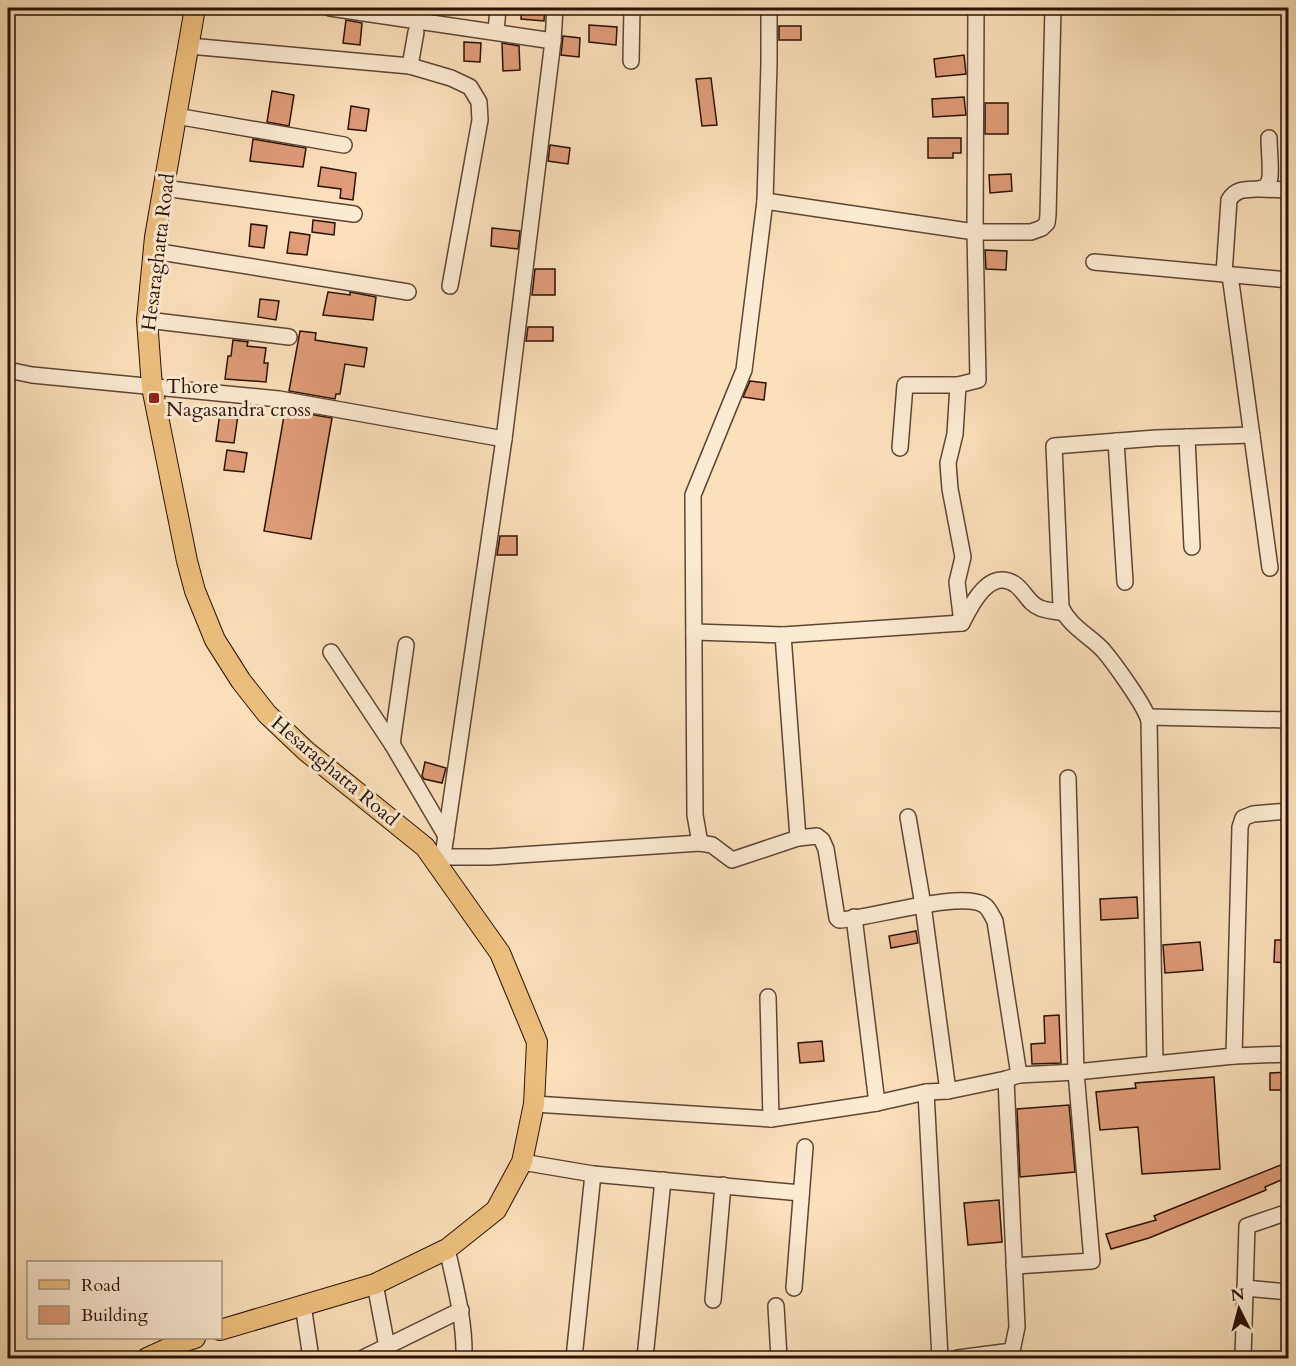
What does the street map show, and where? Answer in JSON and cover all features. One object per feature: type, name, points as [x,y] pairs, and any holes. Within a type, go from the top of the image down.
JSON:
[{"type":"main road","name":"Hesaraghatta Road","points":[[195,8],[154,251],[147,320],[152,387],[187,561],[201,607],[215,640],[241,681],[267,714],[306,751],[352,786],[442,863],[500,953],[537,1042],[534,1104],[522,1162],[496,1210],[447,1249],[375,1284],[222,1329]]},
{"type":"main road","points":[[147,1359],[186,1346]]},
{"type":"street","points":[[330,8],[553,41]]},
{"type":"street","points":[[496,32],[498,8]]},
{"type":"street","points":[[555,8],[553,41],[504,440],[442,863],[490,857],[700,843],[712,845],[732,860],[810,835],[822,840],[826,849],[837,918],[843,920],[923,905],[970,901],[983,904],[995,921],[1012,1077],[1017,1327],[1012,1351],[958,1359]]},
{"type":"street","points":[[630,61],[632,8]]},
{"type":"street","points":[[700,843],[695,815],[693,495],[744,370],[765,201],[770,64],[769,8]]},
{"type":"street","points":[[900,448],[904,385],[958,385],[978,380],[975,232],[976,8]]},
{"type":"street","points":[[765,201],[975,232],[1031,232],[1042,228],[1047,223],[1053,8]]},
{"type":"street","points":[[410,66],[416,32]]},
{"type":"street","points":[[189,46],[410,66],[451,78],[470,87],[479,102],[480,120],[450,286]]},
{"type":"street","points":[[176,116],[344,145]]},
{"type":"street","points":[[1260,189],[1266,186],[1270,178],[1269,138]]},
{"type":"street","points":[[164,188],[354,214]]},
{"type":"street","points":[[1270,568],[1227,274],[1229,200],[1233,193],[1240,189],[1288,190]]},
{"type":"street","points":[[154,251],[408,292]]},
{"type":"street","points":[[1094,262],[1288,280]]},
{"type":"street","points":[[147,320],[289,337]]},
{"type":"street","points":[[8,370],[32,375],[279,399],[504,440]]},
{"type":"street","points":[[958,385],[955,434],[948,463],[950,489],[963,557],[957,582],[962,623]]},
{"type":"street","points":[[1155,1064],[1148,717],[1103,650],[1071,623],[1061,608],[1054,446],[1252,435]]},
{"type":"street","points":[[1187,437],[1192,547]]},
{"type":"street","points":[[1116,441],[1125,582]]},
{"type":"street","points":[[962,623],[976,595],[988,585],[1002,580],[1016,585],[1025,598],[1040,608],[1064,613]]},
{"type":"street","points":[[694,632],[783,634],[962,623]]},
{"type":"street","points":[[783,634],[798,838]]},
{"type":"street","points":[[392,744],[406,645]]},
{"type":"street","points":[[331,652],[392,744],[446,836]]},
{"type":"street","points":[[1148,717],[1288,720]]},
{"type":"street","points":[[1014,1266],[1092,1261],[1076,1072],[1068,778]]},
{"type":"street","points":[[1234,1056],[1240,827],[1243,818],[1253,814],[1288,811]]},
{"type":"street","points":[[908,817],[923,905],[948,1090]]},
{"type":"street","points":[[854,917],[877,1103]]},
{"type":"street","points":[[768,997],[771,1119]]},
{"type":"street","points":[[534,1104],[771,1119],[877,1103],[1012,1077],[1234,1056],[1288,1054]]},
{"type":"street","points":[[926,1092],[940,1359]]},
{"type":"street","points":[[794,1288],[805,1147]]},
{"type":"street","points":[[522,1162],[593,1174],[801,1192]]},
{"type":"street","points":[[574,1359],[593,1174]]},
{"type":"street","points":[[645,1359],[663,1180]]},
{"type":"street","points":[[713,1300],[723,1185]]},
{"type":"street","points":[[1243,1359],[1247,1226],[1288,1212]]},
{"type":"street","points":[[447,1249],[461,1311],[464,1359]]},
{"type":"street","points":[[375,1284],[387,1353]]},
{"type":"street","points":[[1245,1288],[1288,1292]]},
{"type":"street","points":[[303,1305],[311,1359]]},
{"type":"street","points":[[776,1306],[779,1359]]},
{"type":"street","points":[[363,1359],[387,1353],[461,1311]]},
{"type":"building","points":[[522,8],[545,8],[544,21],[521,19]]},
{"type":"building","points":[[346,20],[362,23],[360,45],[343,43]]},
{"type":"building","points":[[589,25],[617,27],[616,45],[589,42]]},
{"type":"building","points":[[779,26],[801,26],[801,40],[779,40]]},
{"type":"building","points":[[563,36],[580,38],[579,57],[561,55]]},
{"type":"building","points":[[464,42],[481,43],[480,62],[464,61]]},
{"type":"building","points":[[502,43],[519,46],[520,70],[503,71]]},
{"type":"building","points":[[964,55],[966,74],[936,77],[934,59]]},
{"type":"building","points":[[711,78],[717,125],[702,126],[696,79]]},
{"type":"building","points":[[272,91],[294,95],[289,126],[267,122]]},
{"type":"building","points":[[964,97],[966,115],[933,117],[932,99]]},
{"type":"building","points":[[985,103],[1008,103],[1008,134],[985,134]]},
{"type":"building","points":[[351,106],[369,109],[366,131],[348,129]]},
{"type":"building","points":[[928,138],[961,138],[961,153],[953,153],[953,158],[928,158]]},
{"type":"building","points":[[253,139],[306,148],[303,167],[250,161]]},
{"type":"building","points":[[550,145],[570,148],[568,164],[548,161]]},
{"type":"building","points":[[321,167],[356,173],[353,200],[340,198],[341,189],[318,186]]},
{"type":"building","points":[[1011,174],[1012,191],[990,193],[989,175]]},
{"type":"building","points":[[313,220],[335,223],[334,235],[312,232]]},
{"type":"building","points":[[251,224],[267,226],[264,248],[249,246]]},
{"type":"building","points":[[492,228],[520,231],[518,249],[491,246]]},
{"type":"building","points":[[290,232],[310,235],[307,255],[287,253]]},
{"type":"building","points":[[985,250],[1007,251],[1006,270],[986,269]]},
{"type":"building","points":[[535,269],[555,269],[555,295],[532,295]]},
{"type":"building","points":[[328,292],[350,295],[350,292],[376,297],[373,320],[323,315]]},
{"type":"building","points":[[260,299],[279,301],[276,320],[258,317]]},
{"type":"building","points":[[528,327],[553,327],[553,341],[526,341]]},
{"type":"building","points":[[300,331],[316,333],[315,340],[367,348],[364,367],[345,364],[340,394],[336,394],[335,399],[289,391]]},
{"type":"building","points":[[233,340],[248,342],[247,346],[266,348],[264,363],[268,363],[266,382],[225,379]]},
{"type":"building","points":[[750,381],[766,383],[764,400],[743,397]]},
{"type":"building","points":[[221,406],[239,408],[234,443],[216,441]]},
{"type":"building","points":[[285,410],[332,418],[311,539],[264,531]]},
{"type":"building","points":[[227,450],[247,453],[244,472],[224,470]]},
{"type":"building","points":[[500,536],[517,536],[517,555],[497,555]]},
{"type":"building","points":[[425,762],[446,768],[442,783],[424,779],[422,776]]},
{"type":"building","points":[[1137,897],[1138,918],[1101,920],[1100,899]]},
{"type":"building","points":[[916,931],[918,943],[891,948],[889,936]]},
{"type":"building","points":[[1275,940],[1288,940],[1288,963],[1274,962]]},
{"type":"building","points":[[1200,942],[1203,970],[1165,973],[1163,945]]},
{"type":"building","points":[[1059,1015],[1061,1063],[1032,1064],[1031,1044],[1045,1043],[1044,1016]]},
{"type":"building","points":[[822,1041],[824,1061],[800,1063],[798,1043]]},
{"type":"building","points":[[1288,1072],[1288,1090],[1270,1090],[1270,1073]]},
{"type":"building","points":[[1214,1077],[1220,1169],[1142,1174],[1138,1127],[1100,1130],[1096,1092],[1136,1088],[1135,1083]]},
{"type":"building","points":[[1069,1105],[1075,1172],[1020,1177],[1017,1109]]},
{"type":"building","points":[[1288,1162],[1288,1177],[1265,1187],[1266,1190],[1149,1238],[1111,1249],[1106,1234],[1156,1220],[1154,1216]]},
{"type":"building","points":[[999,1200],[1002,1242],[968,1245],[964,1203]]},
{"type":"place","name":"Thore Nagasandra cross","points":[[154,398]]}]
